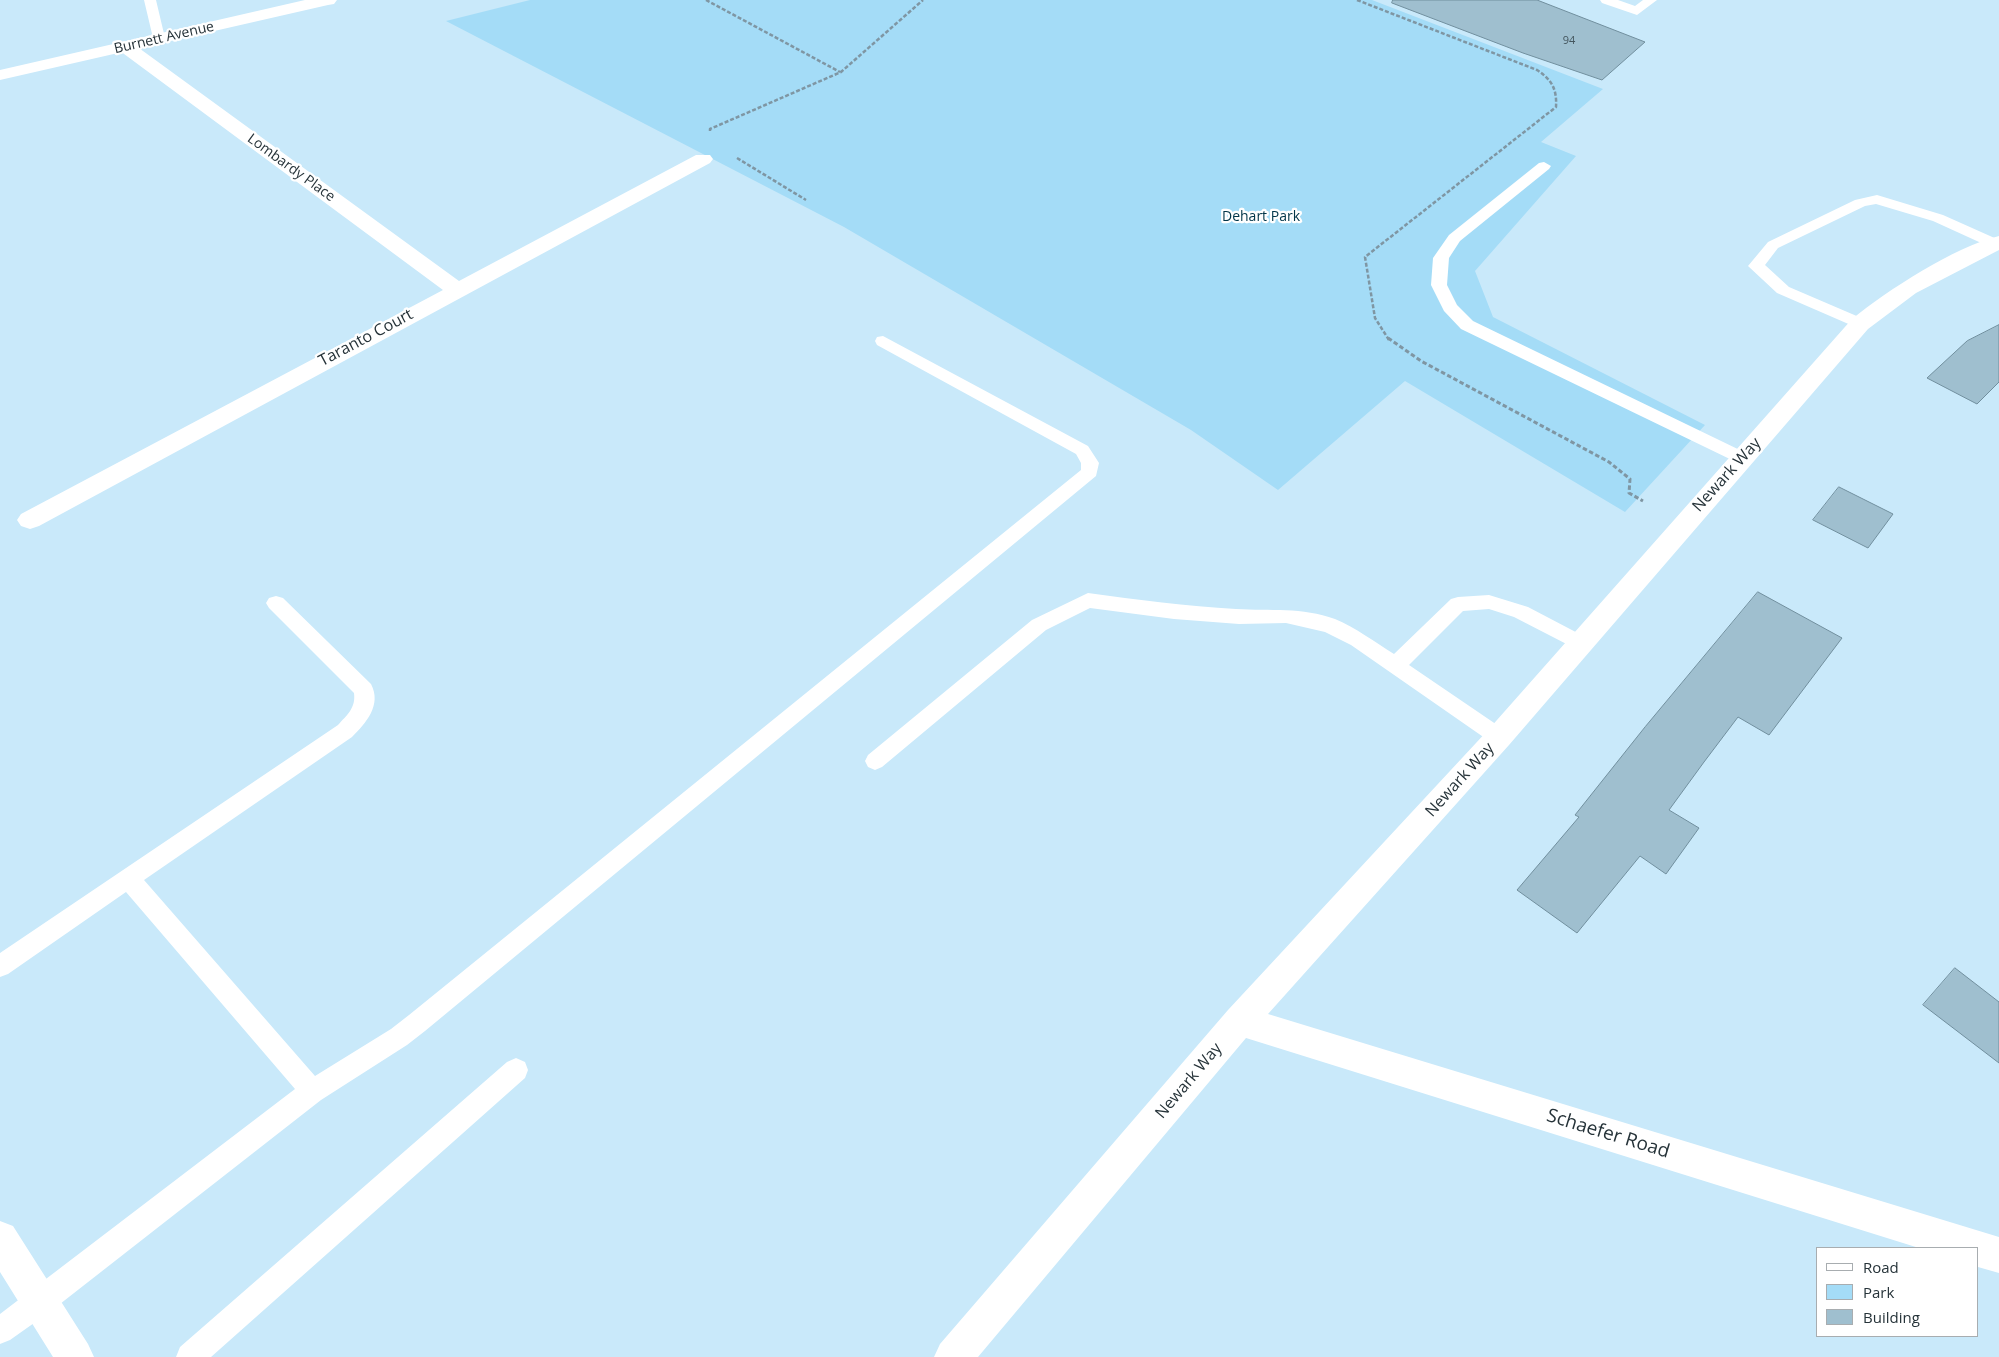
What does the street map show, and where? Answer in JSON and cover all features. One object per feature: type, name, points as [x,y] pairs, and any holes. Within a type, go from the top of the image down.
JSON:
[{"type":"street","name":"Burnett Avenue","points":[[0,75],[328,0]]},
{"type":"street","name":"Lombardy Place","points":[[126,47],[456,289]]},
{"type":"street","name":"Taranto Court","points":[[30,520],[456,289],[704,159]]},
{"type":"street","name":"Newark Way","points":[[953,1357],[1240,1021],[1500,737],[1860,324],[1875,310],[1909,289],[1997,243]]},
{"type":"street","name":"Schaefer Road","points":[[1240,1021],[1971,1247]]},
{"type":"street","points":[[0,1239],[75,1357]]},
{"type":"street","name":"Schaefer Road","points":[[1979,1250],[1999,1255]]},
{"type":"lane","points":[[150,0],[159,38]]},
{"type":"lane","points":[[1606,0],[1637,11],[1651,0]]},
{"type":"lane","points":[[1544,166],[1454,238],[1441,258],[1439,285],[1450,307],[1467,325],[1742,458]]},
{"type":"lane","points":[[1860,324],[1783,290],[1756,266],[1773,246],[1860,203],[1877,199],[1938,218],[1997,243]]},
{"type":"lane","points":[[0,1330],[41,1301],[312,1091],[399,1037],[417,1023],[1090,472],[1090,463],[1082,450],[883,341]]},
{"type":"lane","points":[[875,761],[1039,626],[1088,600],[1174,612],[1239,618],[1286,616],[1329,625],[1358,640],[1500,737]]},
{"type":"lane","points":[[1396,665],[1458,604],[1489,602],[1521,612],[1582,644]]},
{"type":"lane","points":[[0,966],[345,731],[360,715],[367,700],[364,690],[276,603]]},
{"type":"lane","points":[[129,879],[312,1091]]},
{"type":"lane","points":[[190,1357],[516,1070]]},
{"type":"path","points":[[706,0],[841,72]]},
{"type":"path","points":[[709,135],[710,129],[841,72],[852,65],[923,0]]},
{"type":"path","points":[[732,155],[806,200]]},
{"type":"green space","name":"Dehart Park","points":[[530,0],[1372,0],[1603,89],[1541,142],[1576,156],[1475,271],[1493,317],[1705,425],[1625,512],[1405,381],[1278,490],[1191,430],[844,227],[446,21]]},
{"type":"building","points":[[1393,0],[1537,0],[1645,42],[1602,80],[1523,53],[1392,3]]},
{"type":"building","points":[[1999,325],[1999,382],[1977,404],[1927,378],[1967,341]]},
{"type":"building","points":[[1839,487],[1893,514],[1868,548],[1813,520]]},
{"type":"building","points":[[1758,592],[1842,638],[1769,735],[1738,717],[1704,762],[1669,810],[1699,828],[1666,874],[1640,856],[1577,933],[1517,890],[1579,817],[1575,815],[1645,727]]},
{"type":"building","points":[[1955,968],[1999,1002],[1999,1063],[1923,1005]]}]
